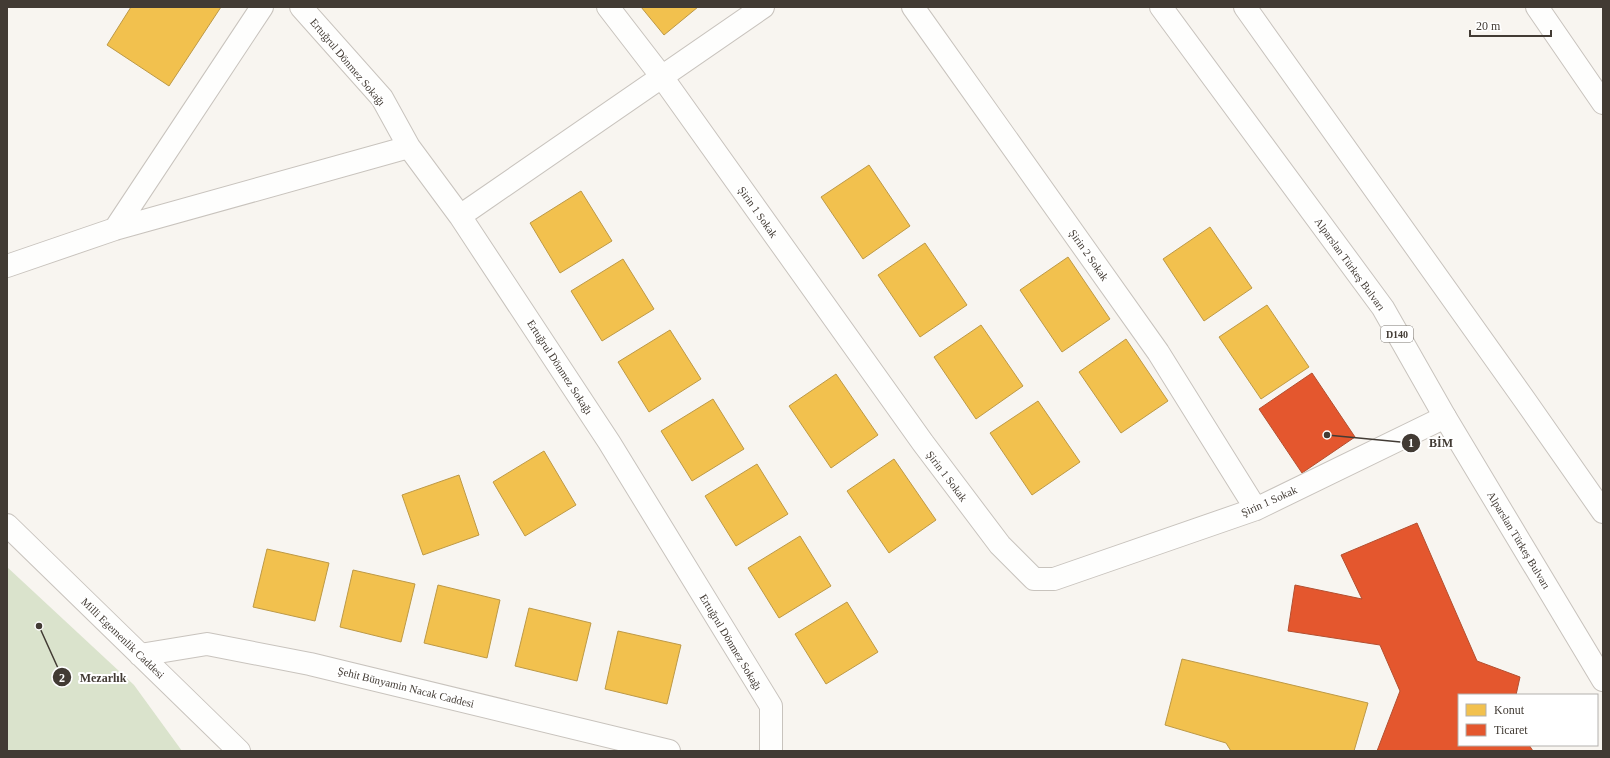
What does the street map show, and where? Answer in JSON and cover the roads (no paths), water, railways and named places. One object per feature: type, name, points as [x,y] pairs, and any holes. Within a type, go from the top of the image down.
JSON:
[{"type":"main road","points":[[115,229],[262,7]]},
{"type":"main road","name":"Ertuğrul Dönmez Sokağı","points":[[301,7],[382,98],[409,147],[460,216],[609,442],[771,706],[771,751]]},
{"type":"main road","name":"Şirin 1 Sokak","points":[[608,7],[662,77],[923,443],[1000,545],[1034,578],[1054,578],[1256,509],[1445,417]]},
{"type":"main road","points":[[460,216],[763,7]]},
{"type":"main road","name":"Şirin 2 Sokak","points":[[913,7],[1158,352],[1256,509]]},
{"type":"main road","name":"Alparslan Türkeş Bulvarı","points":[[1161,7],[1383,308],[1445,417],[1603,680]]},
{"type":"main road","points":[[1245,7],[1603,512]]},
{"type":"main road","points":[[1537,7],[1603,103]]},
{"type":"main road","points":[[7,266],[115,229],[409,147]]},
{"type":"main road","name":"Milli Egemenlik Caddesi","points":[[7,525],[239,751]]},
{"type":"main road","name":"Şehit Bünyamin Nacak Caddesi","points":[[140,655],[207,644],[310,664],[669,751]]},
{"type":"place","name":"BİM","points":[[1327,435]]},
{"type":"place","name":"Mezarlık","points":[[39,626]]}]
